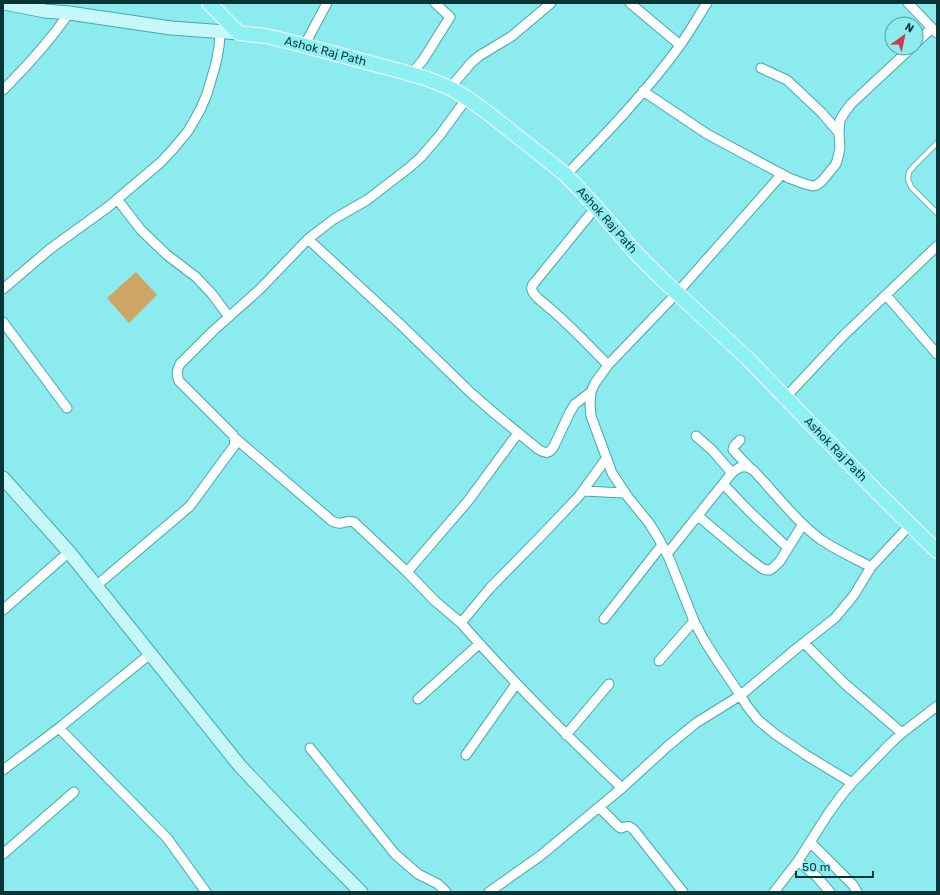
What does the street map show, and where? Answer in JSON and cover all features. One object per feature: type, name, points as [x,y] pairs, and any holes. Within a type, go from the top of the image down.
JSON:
[{"type":"main road","points":[[4,3],[45,11],[69,13],[171,28],[239,33]]},
{"type":"main road","points":[[209,3],[239,33]]},
{"type":"main road","name":"Ashok Raj Path","points":[[239,33],[266,36],[411,74],[450,88],[488,113],[566,175],[635,252],[749,360],[937,551]]},
{"type":"main road","points":[[3,478],[69,552],[240,766],[361,892]]},
{"type":"street","points":[[304,46],[327,3]]},
{"type":"street","points":[[411,74],[423,60],[450,18],[435,3]]},
{"type":"street","points":[[450,88],[471,63],[479,56],[512,36],[551,3]]},
{"type":"street","points":[[630,3],[680,45]]},
{"type":"street","points":[[566,175],[655,77],[680,45],[707,3]]},
{"type":"street","points":[[908,3],[935,30],[924,38]]},
{"type":"street","points":[[3,90],[43,47],[69,13]]},
{"type":"street","points":[[4,286],[50,249],[108,207],[161,162],[188,131],[201,108],[211,81],[219,47],[220,32]]},
{"type":"street","points":[[643,91],[707,134],[782,174],[813,186],[822,181],[836,164],[840,148],[840,120],[845,112],[851,104],[902,56]]},
{"type":"street","points":[[761,68],[787,80],[822,113],[839,133]]},
{"type":"street","points":[[467,98],[451,121],[421,157],[367,200],[334,219],[308,239],[260,289],[196,347],[180,364],[176,375],[183,386],[229,430],[234,438],[332,520],[340,524],[347,521],[354,522],[461,623],[516,684],[566,735],[622,788]]},
{"type":"street","points":[[782,174],[677,293],[601,373],[591,392],[591,416],[612,473],[625,493],[649,523],[662,545],[694,621],[708,646],[752,714],[764,726],[806,755],[852,783]]},
{"type":"street","points":[[117,199],[141,230],[167,255],[200,281],[229,317]]},
{"type":"street","points":[[596,207],[534,282],[532,290],[541,301],[565,321],[608,365]]},
{"type":"street","points":[[308,239],[399,323],[471,393],[543,452],[551,450],[572,408],[591,392]]},
{"type":"street","points":[[785,398],[842,337],[937,246]]},
{"type":"street","points":[[886,295],[937,354]]},
{"type":"street","points":[[3,322],[67,408]]},
{"type":"street","points":[[407,572],[468,501],[518,433]]},
{"type":"street","points":[[696,436],[712,450],[732,473]]},
{"type":"street","points":[[96,586],[190,506],[234,446],[234,438]]},
{"type":"street","points":[[740,440],[734,446],[733,450],[803,524],[832,547],[871,567]]},
{"type":"street","points":[[461,623],[490,588],[583,491],[606,459]]},
{"type":"street","points":[[667,554],[732,473],[742,466],[750,468]]},
{"type":"street","points":[[723,484],[788,548]]},
{"type":"street","points":[[583,491],[625,493]]},
{"type":"street","points":[[698,516],[763,569],[770,570],[780,561],[803,524]]},
{"type":"street","points":[[489,892],[540,856],[622,788],[696,723],[740,696],[835,618],[854,596],[871,567],[910,525]]},
{"type":"street","points":[[604,619],[662,545]]},
{"type":"street","points":[[3,610],[69,552]]},
{"type":"street","points":[[659,661],[694,621]]},
{"type":"street","points":[[804,643],[846,684],[902,733]]},
{"type":"street","points":[[418,699],[479,644]]},
{"type":"street","points":[[3,770],[59,728],[150,654]]},
{"type":"street","points":[[466,755],[516,684]]},
{"type":"street","points":[[566,735],[609,684]]},
{"type":"street","points":[[774,892],[798,861],[831,809],[852,783],[902,733],[937,706]]},
{"type":"street","points":[[59,728],[167,838],[206,892]]},
{"type":"street","points":[[310,748],[395,854],[418,874],[438,884],[446,892]]},
{"type":"street","points":[[3,854],[74,792]]},
{"type":"street","points":[[599,807],[619,827],[621,828],[627,826],[634,830],[683,892]]},
{"type":"street","points":[[810,842],[857,892]]},
{"type":"street","points":[[798,861],[817,877],[830,892]]},
{"type":"lane","points":[[937,143],[909,172],[908,179],[911,187],[937,213]]},
{"type":"shaded area","points":[[136,272],[157,295],[129,323],[107,298]]}]
